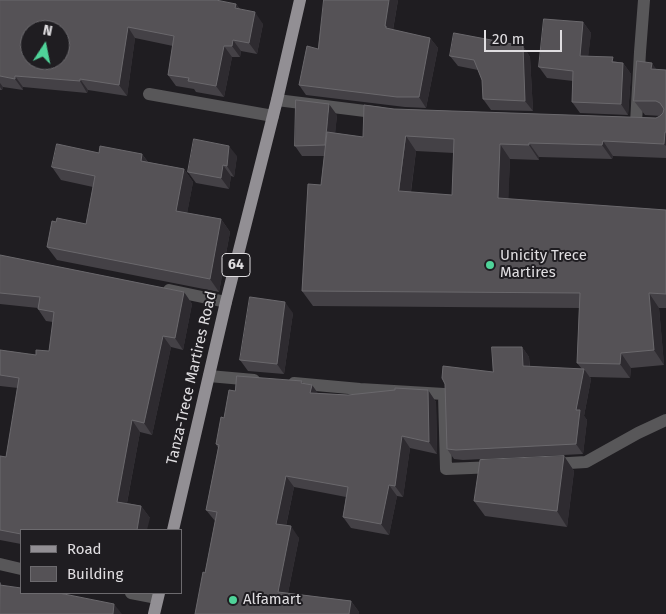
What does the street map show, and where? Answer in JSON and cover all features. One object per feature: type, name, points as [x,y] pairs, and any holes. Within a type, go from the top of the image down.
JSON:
[{"type":"main road","name":"Tanza-Trece Martires Road","points":[[173,529],[226,302],[300,0]]},
{"type":"main road","points":[[154,614],[158,596]]},
{"type":"street","points":[[636,123],[644,0]]},
{"type":"street","points":[[149,94],[273,116]]},
{"type":"street","points":[[277,100],[395,114]]},
{"type":"street","points":[[160,288],[226,302]]},
{"type":"street","points":[[209,376],[267,381]]},
{"type":"street","points":[[286,382],[444,394],[446,469],[511,466]]},
{"type":"street","points":[[539,465],[586,462],[638,433],[666,420]]},
{"type":"street","points":[[0,564],[20,568]]},
{"type":"street","points":[[140,594],[158,596]]},
{"type":"building","points":[[0,0],[216,0],[236,4],[235,8],[255,12],[249,43],[233,40],[232,46],[224,46],[216,86],[188,81],[189,78],[168,75],[174,36],[128,27],[119,85],[80,79],[80,81],[15,76],[15,79],[0,76]]},
{"type":"building","points":[[324,0],[389,0],[386,28],[430,38],[419,97],[397,97],[299,85],[307,46],[318,49]]},
{"type":"building","points":[[544,19],[583,22],[580,56],[613,57],[612,62],[623,63],[621,104],[572,102],[573,71],[539,67]]},
{"type":"building","points":[[454,33],[523,46],[525,101],[483,99],[482,80],[474,60],[450,56]]},
{"type":"building","points":[[637,61],[652,63],[651,69],[666,70],[666,132],[664,144],[603,141],[602,145],[500,144],[498,198],[666,210],[666,294],[649,293],[654,350],[621,353],[620,364],[577,363],[580,293],[302,291],[308,184],[321,185],[327,132],[363,137],[364,105],[394,109],[656,118],[663,113],[664,109],[656,101],[634,101]],"holes":[[[406,136],[454,139],[452,195],[399,191]]]},
{"type":"building","points":[[296,100],[329,104],[325,145],[295,146]]},
{"type":"building","points":[[194,139],[229,146],[227,166],[223,165],[221,178],[188,172]]},
{"type":"building","points":[[57,144],[99,153],[100,146],[142,154],[141,161],[184,169],[176,211],[221,219],[210,279],[47,247],[52,221],[56,222],[57,218],[86,224],[95,176],[52,167]]},
{"type":"building","points":[[0,255],[184,292],[175,338],[163,336],[144,423],[132,420],[117,502],[141,506],[137,529],[20,529],[20,534],[0,530],[0,456],[6,457],[19,378],[0,375],[0,350],[36,355],[36,350],[49,351],[54,312],[38,309],[40,297],[0,293]]},
{"type":"building","points":[[250,297],[285,302],[277,364],[240,360]]},
{"type":"building","points":[[492,347],[522,347],[523,366],[584,369],[576,410],[580,410],[576,444],[447,449],[445,384],[442,378],[443,366],[493,372]]},
{"type":"building","points":[[237,376],[302,381],[301,383],[312,385],[310,393],[348,395],[395,390],[395,388],[428,390],[429,442],[402,436],[395,486],[389,485],[381,524],[343,517],[348,487],[286,476],[276,524],[291,526],[278,592],[351,601],[349,614],[195,614],[217,512],[206,510],[219,445],[216,444],[221,417],[224,418],[229,390],[235,391]]},
{"type":"building","points":[[564,456],[557,511],[474,501],[480,460]]},
{"type":"building","points":[[0,585],[20,588],[20,594],[64,594],[114,604],[113,614],[0,614]]},
{"type":"place","name":"Unicity Trece Martires","points":[[490,265]]},
{"type":"place","name":"Alfamart","points":[[233,600]]}]
